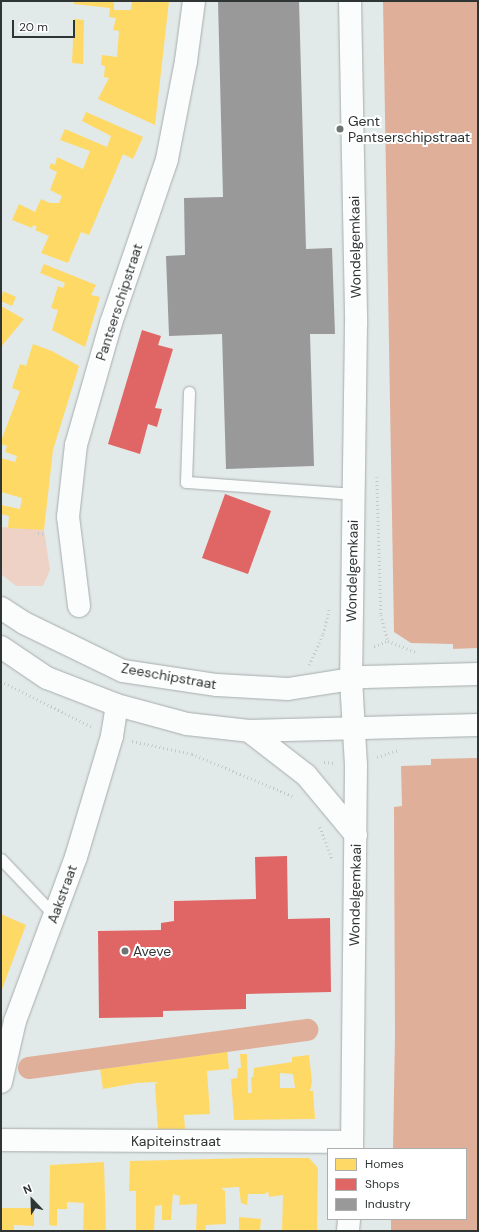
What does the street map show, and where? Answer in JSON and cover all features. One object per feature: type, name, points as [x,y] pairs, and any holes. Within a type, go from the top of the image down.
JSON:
[{"type":"main road","name":"Pantserschipstraat","points":[[79,606],[68,517],[76,445],[111,323],[167,159],[186,60],[194,1]]},
{"type":"main road","name":"Wondelgemkaai","points":[[350,1],[356,325],[351,679],[356,765],[352,1145]]},
{"type":"main road","name":"Zeeschipstraat","points":[[1,608],[24,623],[123,671],[217,685],[288,690],[351,679],[478,674]]},
{"type":"main road","points":[[1,647],[47,678],[117,705],[187,724],[249,731],[353,730],[478,725]]},
{"type":"main road","name":"Aakstraat","points":[[1,1082],[15,1021],[76,857],[112,736],[117,705]]},
{"type":"main road","points":[[249,731],[306,775],[356,835]]},
{"type":"main road","name":"Kapiteinstraat","points":[[1,1140],[352,1145]]},
{"type":"main road","points":[[348,1231],[349,1220]]},
{"type":"lane","points":[[189,392],[186,482],[353,494]]},
{"type":"lane","points":[[1,859],[55,916]]},
{"type":"path","points":[[38,533],[46,534]]},
{"type":"path","points":[[388,641],[423,654]]},
{"type":"path","points":[[1,681],[112,736],[192,754],[291,794],[296,799]]},
{"type":"path","points":[[318,824],[335,866]]},
{"type":"shaded area","points":[[383,1],[478,1],[478,1231],[391,1231],[391,1220],[467,1220],[467,1148],[393,1148],[395,1035],[394,807],[402,806],[401,766],[431,765],[431,751],[453,751],[453,644],[411,643],[394,632]]},
{"type":"shaded area","points":[[1,527],[44,530],[50,570],[43,586],[16,586],[1,574]]},
{"type":"pier","points":[[478,648],[478,758],[429,759],[430,750],[451,749],[451,649]]},
{"type":"building: Homes","points":[[74,1],[114,1],[114,10],[131,10],[132,1],[169,1],[155,125],[98,99],[109,78],[104,77],[105,66],[101,65],[102,55],[117,57],[119,31],[113,30],[116,18],[109,17],[110,8],[74,4]]},
{"type":"building: Homes","points":[[74,19],[84,20],[83,64],[72,63]]},
{"type":"building: Homes","points":[[86,112],[143,137],[133,159],[123,154],[89,235],[81,232],[68,263],[41,253],[49,236],[35,230],[37,227],[33,225],[32,228],[12,220],[19,204],[35,212],[41,199],[50,203],[59,203],[62,196],[50,190],[57,172],[49,168],[51,163],[55,165],[57,157],[83,169],[90,151],[60,140],[65,129],[107,147],[111,136],[82,121]]},
{"type":"building: Homes","points":[[44,264],[96,285],[91,295],[100,297],[85,347],[52,330],[58,310],[51,308],[58,286],[63,288],[65,283],[40,273]]},
{"type":"building: Homes","points":[[3,291],[16,297],[12,306],[1,301]]},
{"type":"building: Homes","points":[[1,306],[24,319],[1,347]]},
{"type":"building: Homes","points":[[33,344],[52,351],[79,366],[53,450],[44,530],[8,528],[9,516],[1,514],[1,505],[20,509],[22,498],[1,492],[1,458],[15,462],[17,456],[5,452],[7,446],[1,444],[1,441],[20,391],[12,388],[20,364],[26,366]]},
{"type":"building: Homes","points":[[1,914],[26,925],[1,992]]},
{"type":"building: Homes","points":[[227,1051],[229,1069],[207,1071],[210,1114],[184,1115],[185,1129],[158,1129],[155,1084],[158,1082],[136,1083],[103,1089],[100,1069]]},
{"type":"building: Homes","points":[[240,1054],[247,1054],[248,1093],[252,1093],[251,1077],[253,1077],[254,1068],[292,1062],[292,1057],[309,1055],[312,1082],[310,1091],[313,1091],[315,1119],[234,1120],[231,1079],[237,1078],[238,1068],[241,1068]],"holes":[[[280,1073],[293,1074],[295,1088],[280,1088]]]},
{"type":"building: Homes","points":[[309,1158],[318,1168],[317,1231],[282,1231],[283,1195],[269,1197],[268,1191],[265,1194],[248,1194],[247,1205],[241,1203],[239,1187],[221,1188],[225,1191],[226,1224],[206,1225],[205,1231],[196,1231],[197,1204],[179,1205],[180,1196],[173,1194],[171,1220],[162,1220],[162,1205],[155,1206],[154,1231],[136,1230],[136,1191],[129,1191],[130,1161]]},
{"type":"building: Homes","points":[[104,1162],[106,1230],[83,1230],[84,1203],[67,1202],[67,1209],[57,1209],[57,1226],[49,1225],[50,1165]]},
{"type":"building: Homes","points":[[1,1208],[34,1208],[34,1226],[14,1225],[14,1231],[1,1231]]},
{"type":"building: Homes","points":[[239,1217],[261,1219],[260,1231],[239,1231]]},
{"type":"building: Shops","points":[[142,330],[161,336],[158,345],[173,349],[155,408],[162,409],[157,427],[148,424],[140,454],[108,444]]},
{"type":"building: Shops","points":[[225,494],[271,511],[248,574],[202,558]]},
{"type":"building: Shops","points":[[287,856],[288,919],[330,918],[331,992],[246,994],[246,1009],[163,1011],[163,1017],[99,1018],[98,931],[161,930],[161,923],[174,921],[174,901],[256,899],[255,857]]},
{"type":"building: Industry","points":[[218,1],[299,1],[306,249],[332,248],[335,334],[310,334],[314,466],[226,469],[222,334],[169,336],[166,256],[185,255],[184,198],[223,197]]},
{"type":"waterway","points":[[29,1068],[307,1030]]},
{"type":"place","name":"Gent Pantserschipstraat","points":[[340,129]]},
{"type":"place","name":"Aveve","points":[[125,951]]}]
